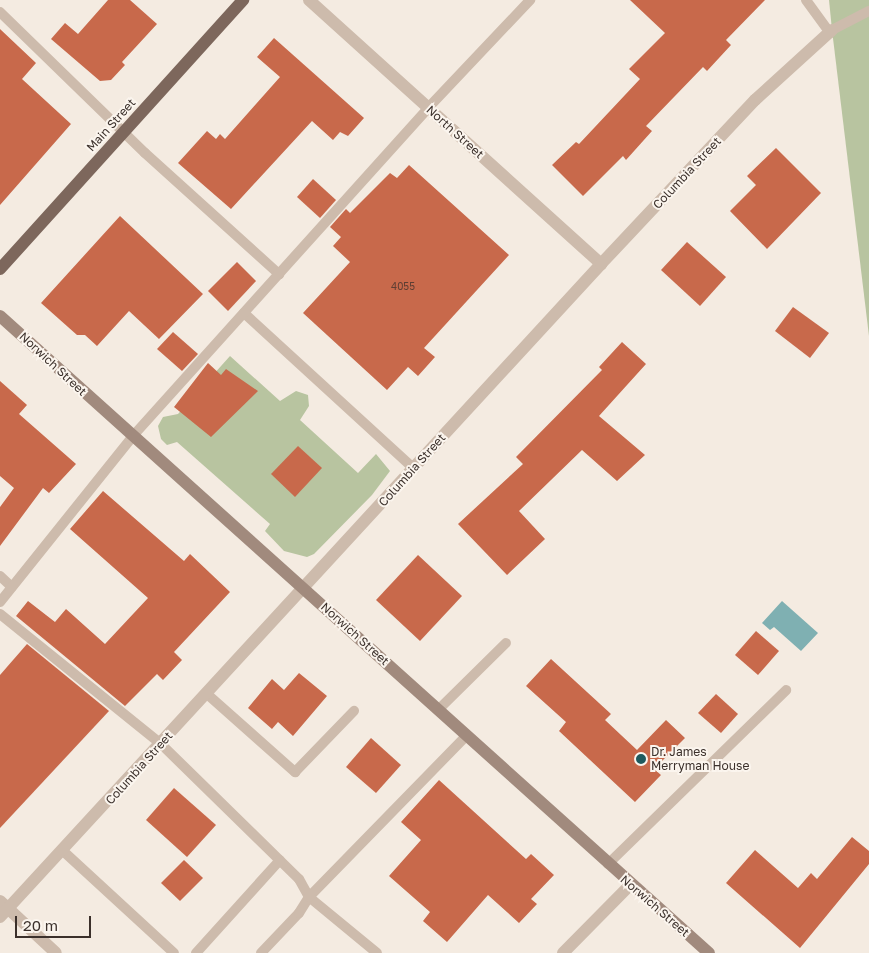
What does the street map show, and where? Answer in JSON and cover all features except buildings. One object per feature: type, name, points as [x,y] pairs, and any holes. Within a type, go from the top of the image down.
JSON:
[{"type":"main road","name":"Main Street","points":[[0,268],[243,0]]},
{"type":"main road","name":"Norwich Street","points":[[0,316],[132,437],[439,709],[630,885],[709,953]]},
{"type":"street","name":"North Street","points":[[309,0],[601,264]]},
{"type":"street","name":"Columbia Street","points":[[2,909],[62,850],[161,744],[601,264],[755,100],[831,32]]},
{"type":"street","points":[[563,953],[630,885]]},
{"type":"street","points":[[2,909],[56,953]]},
{"type":"lane","points":[[0,602],[132,437],[428,108],[530,0]]},
{"type":"lane","points":[[806,0],[831,32],[869,11]]},
{"type":"lane","points":[[0,12],[123,132],[279,274]]},
{"type":"lane","points":[[244,313],[414,469]]},
{"type":"lane","points":[[0,576],[12,587]]},
{"type":"lane","points":[[0,614],[161,744],[299,879],[309,896],[377,953]]},
{"type":"lane","points":[[439,709],[506,643]]},
{"type":"lane","points":[[608,864],[786,690]]},
{"type":"lane","points":[[206,694],[295,772],[354,712]]},
{"type":"lane","points":[[261,953],[299,913],[309,896],[467,735]]},
{"type":"lane","points":[[62,850],[174,953]]},
{"type":"lane","points":[[196,953],[280,860]]},
{"type":"green space","points":[[829,0],[869,0],[869,336],[832,30]]},
{"type":"green space","points":[[230,356],[280,401],[296,391],[308,395],[309,406],[300,420],[358,473],[376,454],[390,471],[372,495],[314,554],[307,557],[284,551],[265,531],[270,524],[177,442],[167,445],[161,439],[158,426],[163,417],[178,414]]},
{"type":"water","points":[[782,601],[818,633],[801,651],[774,627],[770,630],[762,623]]},
{"type":"place","name":"Dr. James Merryman House","points":[[641,759]]}]
